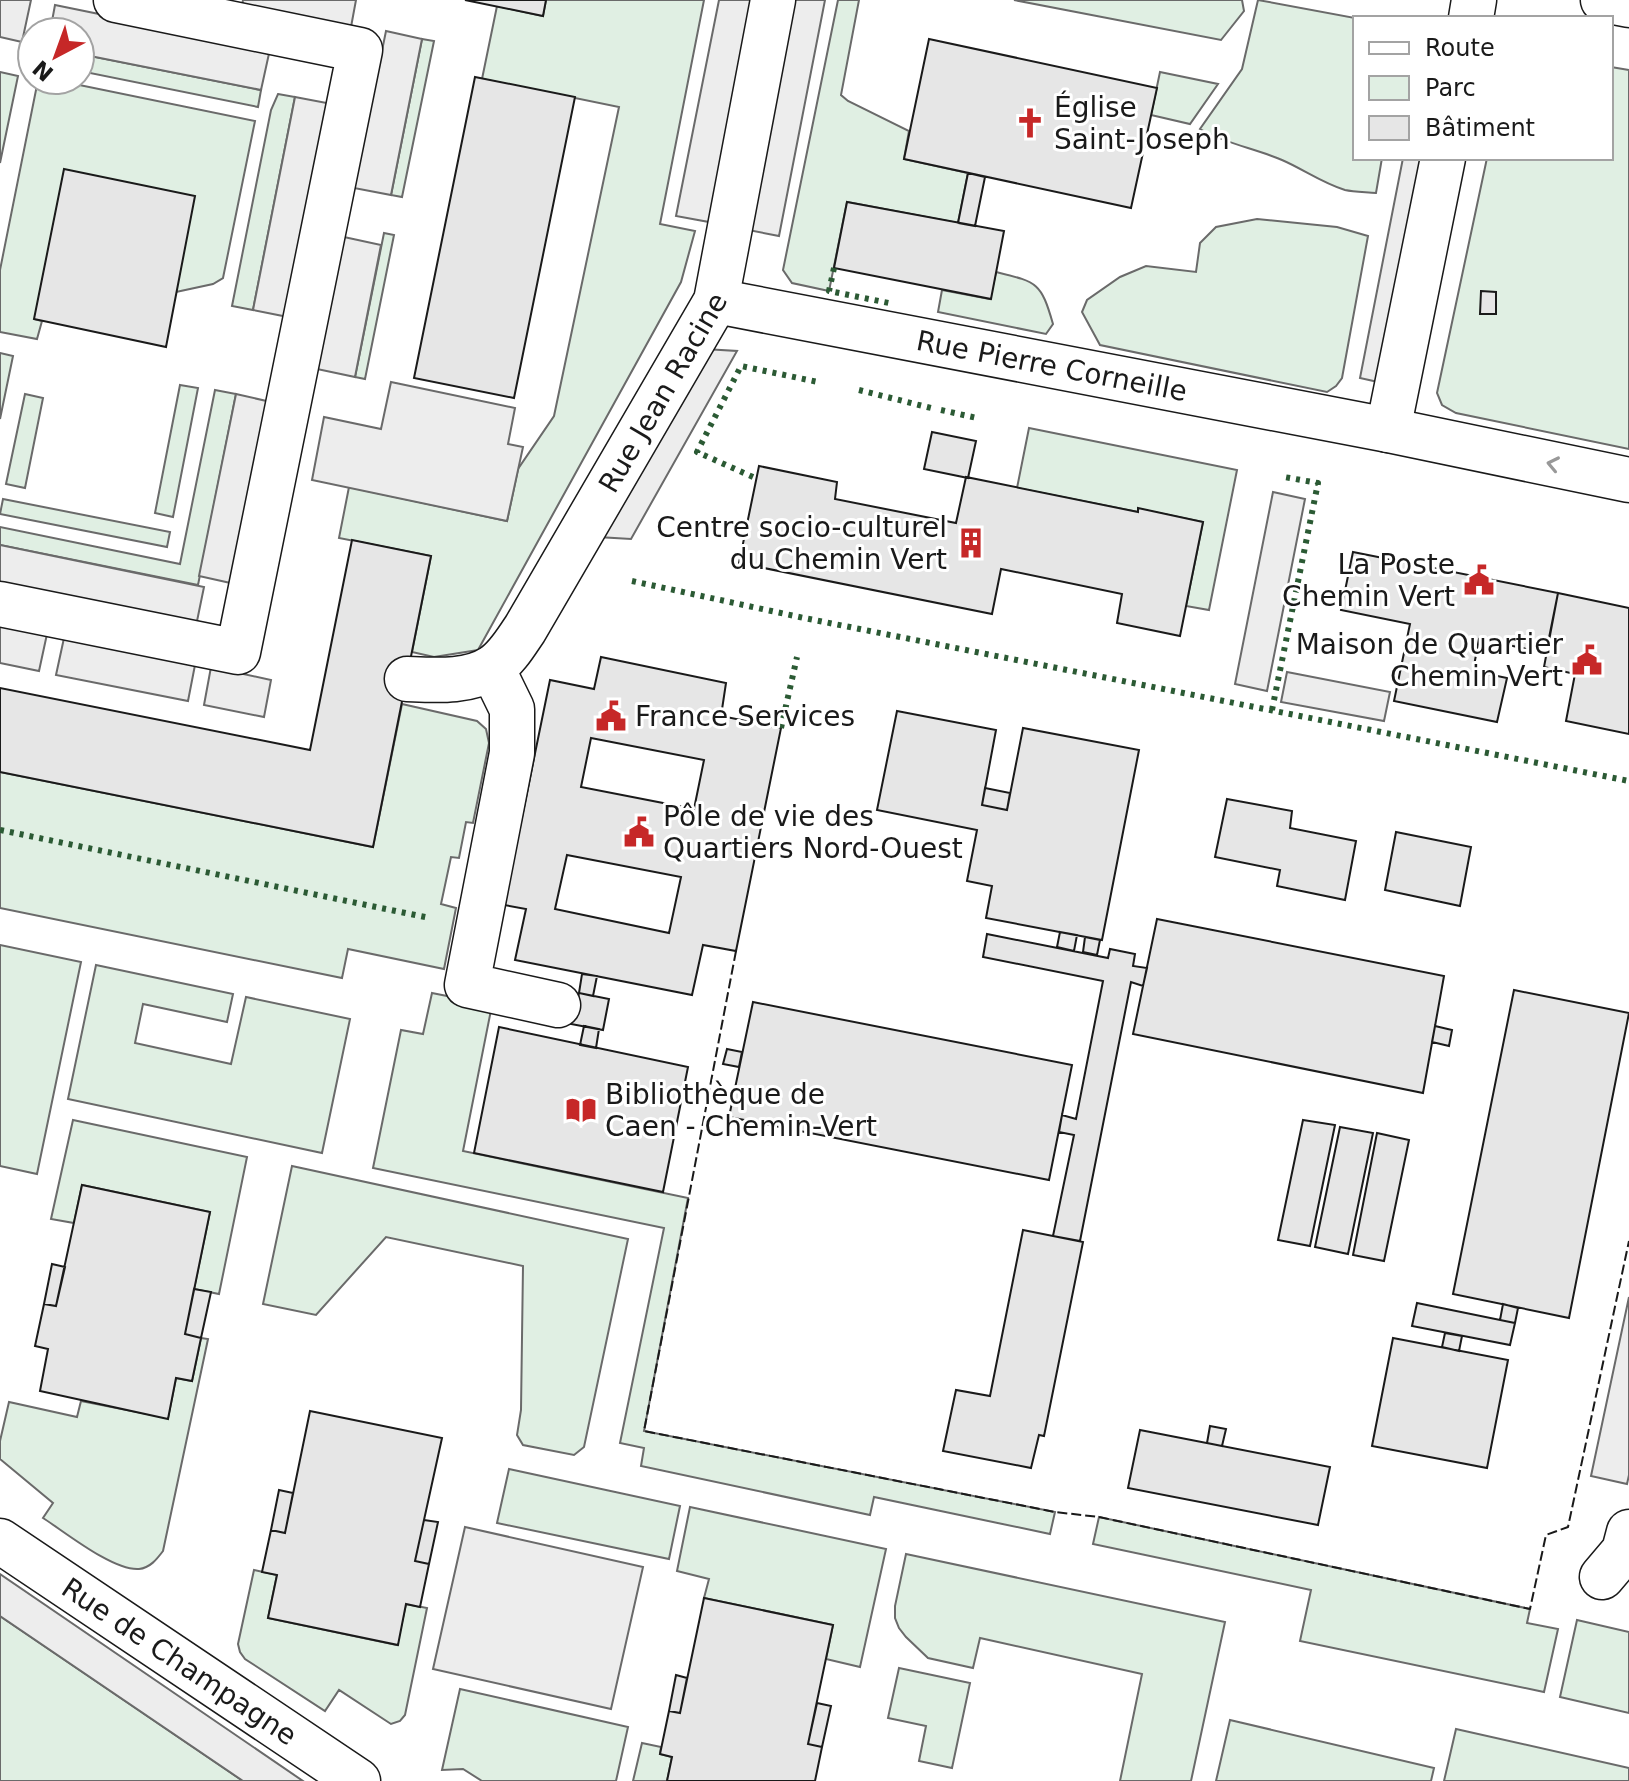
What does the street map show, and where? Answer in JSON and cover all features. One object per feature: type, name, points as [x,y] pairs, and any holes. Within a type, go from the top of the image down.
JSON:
[{"type":"street","points":[[0,604],[238,652],[360,50],[116,0]]},
{"type":"street","name":"Rue Jean Racine","points":[[492,668],[504,658],[525,629],[716,301],[773,0]]},
{"type":"street","points":[[1603,0],[1629,5]]},
{"type":"street","points":[[1388,430],[1443,160]]},
{"type":"street","name":"Rue Pierre Corneille","points":[[716,301],[1388,430],[1629,480]]},
{"type":"street","points":[[407,679],[473,676],[492,668],[512,709],[512,753],[467,985],[558,1005]]},
{"type":"street","points":[[1602,1577],[1624,1551],[1629,1532]]},
{"type":"street","name":"Rue de Champagne","points":[[0,1541],[358,1781]]},
{"type":"green space","points":[[546,0],[704,0],[660,224],[695,231],[681,282],[478,650],[434,657],[412,652],[431,556],[339,538],[349,487],[507,521],[518,469],[554,416],[619,107],[482,79],[497,6],[543,16]]},
{"type":"green space","points":[[838,0],[859,0],[841,95],[909,131],[904,159],[968,173],[958,223],[847,202],[829,291],[792,283],[783,270]]},
{"type":"green space","points":[[1014,0],[1242,0],[1244,11],[1221,40]]},
{"type":"green space","points":[[1258,0],[1353,18],[1353,160],[1382,160],[1376,193],[1337,187],[1282,160],[1200,129],[1242,69]]},
{"type":"green space","points":[[422,39],[434,41],[402,197],[391,195]]},
{"type":"green space","points":[[96,57],[261,90],[258,107],[96,74]]},
{"type":"green space","points":[[1613,67],[1629,70],[1629,449],[1456,413],[1442,405],[1437,393],[1487,160],[1613,160]]},
{"type":"green space","points":[[0,72],[16,76],[16,86],[0,163]]},
{"type":"green space","points":[[1160,72],[1218,84],[1190,124],[1151,115]]},
{"type":"green space","points":[[96,88],[255,121],[223,278],[213,284],[34,319],[42,321],[37,339],[0,332],[0,270],[35,96],[96,96]]},
{"type":"green space","points":[[278,94],[295,97],[253,310],[232,306],[271,110]]},
{"type":"green space","points":[[1257,219],[1337,227],[1368,236],[1342,378],[1336,386],[1327,392],[1100,345],[1082,312],[1087,300],[1120,277],[1146,266],[1196,272],[1200,243],[1216,227]]},
{"type":"green space","points":[[384,233],[394,235],[365,379],[355,377]]},
{"type":"green space","points":[[996,272],[1021,278],[1041,292],[1053,324],[1046,334],[938,312],[942,290],[990,299]]},
{"type":"green space","points":[[0,353],[13,356],[0,419]]},
{"type":"green space","points":[[180,385],[198,388],[173,517],[155,513]]},
{"type":"green space","points":[[215,390],[236,394],[198,585],[0,545],[0,527],[180,564]]},
{"type":"green space","points":[[25,394],[43,398],[25,488],[6,484]]},
{"type":"green space","points":[[1029,428],[1237,470],[1209,610],[1186,606],[1203,522],[1017,488]]},
{"type":"green space","points":[[3,499],[170,532],[167,547],[0,514]]},
{"type":"green space","points":[[402,704],[477,721],[486,729],[489,743],[473,823],[466,822],[459,858],[451,857],[441,904],[456,908],[444,969],[348,949],[342,978],[0,908],[0,772],[373,847]]},
{"type":"green space","points":[[0,945],[81,962],[37,1174],[0,1166]]},
{"type":"green space","points":[[96,965],[233,994],[227,1022],[143,1004],[135,1043],[231,1064],[246,997],[350,1019],[322,1153],[68,1099]]},
{"type":"green space","points":[[432,993],[492,1005],[463,1151],[688,1198],[644,1431],[1055,1512],[1050,1534],[874,1497],[870,1515],[641,1466],[644,1448],[620,1443],[664,1228],[373,1168],[401,1030],[423,1034]]},
{"type":"green space","points":[[73,1120],[247,1157],[219,1294],[194,1289],[210,1212],[82,1185],[74,1223],[51,1219]]},
{"type":"green space","points":[[292,1166],[628,1239],[584,1447],[574,1455],[523,1445],[517,1435],[521,1410],[523,1266],[386,1237],[316,1315],[263,1304]]},
{"type":"green space","points":[[201,1338],[208,1339],[163,1551],[153,1563],[143,1568],[116,1564],[43,1518],[53,1503],[0,1459],[0,1441],[9,1402],[77,1417],[81,1401],[168,1418],[176,1378],[192,1381]]},
{"type":"green space","points":[[509,1469],[680,1506],[669,1559],[497,1523]]},
{"type":"green space","points":[[690,1507],[886,1549],[860,1667],[826,1659],[833,1625],[704,1598],[709,1579],[677,1571]]},
{"type":"green space","points":[[1099,1517],[1530,1609],[1527,1623],[1558,1629],[1544,1692],[1300,1641],[1311,1590],[1093,1544]]},
{"type":"green space","points":[[906,1554],[1225,1622],[1191,1781],[1120,1781],[1142,1674],[980,1638],[973,1668],[928,1658],[906,1637],[895,1618]]},
{"type":"green space","points":[[254,1570],[277,1575],[268,1618],[397,1645],[406,1604],[427,1608],[405,1715],[400,1721],[391,1724],[339,1690],[325,1711],[245,1659],[238,1644]]},
{"type":"green space","points":[[0,1616],[243,1781],[0,1781]]},
{"type":"green space","points":[[1577,1620],[1629,1632],[1629,1713],[1560,1697]]},
{"type":"green space","points":[[899,1668],[970,1683],[952,1768],[919,1761],[926,1726],[888,1718]]},
{"type":"green space","points":[[460,1689],[628,1727],[616,1781],[482,1781],[463,1769],[442,1770]]},
{"type":"green space","points":[[1230,1720],[1434,1768],[1431,1781],[1216,1781]]},
{"type":"green space","points":[[1456,1729],[1629,1768],[1629,1781],[1444,1781]]},
{"type":"green space","points":[[642,1743],[661,1747],[660,1754],[672,1757],[667,1781],[633,1781]]},
{"type":"shaded area","points":[[0,0],[31,0],[28,16],[16,16],[16,41],[0,37]]},
{"type":"shaded area","points":[[243,0],[356,0],[351,27],[242,5]]},
{"type":"shaded area","points":[[719,0],[753,0],[709,222],[676,216]]},
{"type":"shaded area","points":[[788,0],[825,0],[779,236],[743,229]]},
{"type":"shaded area","points":[[55,5],[270,49],[261,90],[96,57],[96,16],[53,16]]},
{"type":"shaded area","points":[[386,31],[422,39],[391,195],[354,188]]},
{"type":"shaded area","points":[[295,97],[332,104],[288,317],[253,310]]},
{"type":"shaded area","points":[[1403,160],[1422,160],[1378,382],[1360,378]]},
{"type":"shaded area","points":[[344,237],[381,245],[355,377],[317,369]]},
{"type":"shaded area","points":[[704,349],[737,351],[631,539],[598,537]]},
{"type":"shaded area","points":[[391,382],[515,408],[508,444],[523,447],[507,521],[312,480],[324,417],[381,429]]},
{"type":"shaded area","points":[[236,394],[271,402],[235,584],[199,576]]},
{"type":"shaded area","points":[[1273,492],[1305,499],[1267,691],[1235,684]]},
{"type":"shaded area","points":[[0,545],[204,587],[196,626],[0,586]]},
{"type":"shaded area","points":[[0,624],[47,634],[39,671],[0,663]]},
{"type":"shaded area","points":[[64,638],[195,665],[188,701],[56,675]]},
{"type":"shaded area","points":[[211,667],[271,680],[264,717],[204,705]]},
{"type":"shaded area","points":[[1287,672],[1390,692],[1384,721],[1281,702]]},
{"type":"shaded area","points":[[1629,1297],[1629,1475],[1627,1484],[1591,1476]]},
{"type":"shaded area","points":[[465,1527],[643,1567],[611,1709],[433,1669]]},
{"type":"shaded area","points":[[0,1574],[303,1781],[243,1781],[0,1616]]},
{"type":"building","points":[[465,0],[546,0],[543,16]]},
{"type":"building","name":"Église Saint-Joseph","points":[[929,39],[1157,88],[1131,208],[904,159]]},
{"type":"building","points":[[475,77],[575,97],[514,398],[414,378]]},
{"type":"building","points":[[64,169],[195,196],[166,347],[34,319]]},
{"type":"building","points":[[968,173],[985,177],[975,226],[958,223]]},
{"type":"building","points":[[847,202],[1004,231],[991,299],[834,268]]},
{"type":"building","points":[[1481,291],[1496,292],[1496,314],[1480,314]]},
{"type":"building","points":[[932,432],[976,441],[968,478],[924,469]]},
{"type":"building","name":"Centre socio-culturel du Chemin Vert","points":[[759,466],[837,482],[835,499],[956,523],[966,477],[1203,522],[1180,636],[1117,623],[1122,594],[1001,569],[992,614],[739,563]]},
{"type":"building","points":[[352,540],[431,556],[373,847],[0,772],[0,688],[310,750]]},
{"type":"building","points":[[1353,552],[1558,593],[1546,653],[1479,639],[1473,671],[1507,678],[1497,722],[1394,701],[1410,624],[1341,610]]},
{"type":"building","name":"Maison de Quartier Chemin Vert","points":[[1558,593],[1629,608],[1629,734],[1566,721],[1575,674],[1544,667]]},
{"type":"building","name":"Pôle de vie des Quartiers Nord-Ouest","points":[[601,657],[726,683],[721,716],[781,728],[736,951],[703,945],[692,995],[515,960],[526,909],[504,905],[550,680],[594,689]],"holes":[[[591,738],[704,760],[694,809],[581,787]],[[567,855],[681,877],[669,933],[555,909]]]},
{"type":"building","points":[[897,711],[996,730],[982,805],[1007,810],[1023,728],[1139,750],[1102,940],[986,918],[992,886],[967,881],[977,830],[877,810]]},
{"type":"building","points":[[985,788],[1010,793],[1007,810],[982,805]]},
{"type":"building","points":[[1227,799],[1292,811],[1290,828],[1356,841],[1345,900],[1277,886],[1280,870],[1215,857]]},
{"type":"building","points":[[1396,832],[1471,847],[1460,906],[1385,890]]},
{"type":"building","points":[[1157,919],[1444,976],[1423,1093],[1133,1034]]},
{"type":"building","points":[[1060,932],[1077,935],[1074,951],[1057,947]]},
{"type":"building","points":[[987,934],[1108,958],[1110,949],[1135,954],[1133,966],[1147,968],[1143,986],[1131,982],[1080,1241],[1053,1236],[1074,1135],[1059,1132],[1062,1115],[1076,1119],[1103,981],[983,957]]},
{"type":"building","points":[[1085,937],[1100,940],[1097,955],[1083,952]]},
{"type":"building","points":[[582,974],[597,976],[593,996],[579,993]]},
{"type":"building","points":[[1514,990],[1629,1013],[1569,1318],[1453,1294]]},
{"type":"building","points":[[579,993],[609,999],[603,1030],[571,1024]]},
{"type":"building","points":[[753,1002],[1072,1065],[1049,1180],[729,1117]]},
{"type":"building","points":[[584,1026],[599,1029],[596,1048],[580,1045]]},
{"type":"building","points":[[1435,1026],[1452,1030],[1449,1046],[1432,1042]]},
{"type":"building","name":"Bibliothèque de Caen - Chemin-Vert","points":[[499,1027],[688,1067],[663,1192],[474,1153]]},
{"type":"building","points":[[727,1049],[742,1052],[739,1067],[723,1064]]},
{"type":"building","points":[[1303,1120],[1335,1125],[1310,1246],[1278,1240]]},
{"type":"building","points":[[1340,1127],[1373,1133],[1348,1254],[1315,1247]]},
{"type":"building","points":[[1377,1133],[1409,1140],[1384,1261],[1353,1255]]},
{"type":"building","points":[[82,1185],[210,1212],[185,1334],[201,1338],[192,1381],[176,1378],[168,1419],[40,1391],[48,1349],[35,1346],[44,1304],[56,1306]]},
{"type":"building","points":[[1023,1230],[1083,1242],[1044,1436],[1039,1435],[1031,1468],[943,1451],[956,1390],[990,1396]]},
{"type":"building","points":[[52,1264],[65,1267],[56,1306],[44,1304]]},
{"type":"building","points":[[194,1289],[211,1292],[201,1338],[185,1334]]},
{"type":"building","points":[[1417,1303],[1515,1323],[1510,1345],[1412,1326]]},
{"type":"building","points":[[1503,1304],[1518,1308],[1515,1323],[1500,1320]]},
{"type":"building","points":[[1445,1333],[1462,1336],[1459,1351],[1442,1347]]},
{"type":"building","points":[[1393,1338],[1508,1360],[1487,1468],[1372,1446]]},
{"type":"building","points":[[310,1411],[442,1438],[415,1561],[429,1564],[420,1607],[406,1604],[398,1645],[268,1618],[277,1575],[262,1572],[271,1530],[285,1533]]},
{"type":"building","points":[[1210,1426],[1226,1429],[1222,1446],[1207,1443]]},
{"type":"building","points":[[1140,1430],[1330,1467],[1318,1525],[1128,1488]]},
{"type":"building","points":[[279,1490],[293,1493],[285,1533],[271,1530]]},
{"type":"building","points":[[424,1520],[438,1522],[429,1564],[415,1561]]},
{"type":"building","points":[[704,1598],[833,1625],[808,1744],[822,1747],[815,1781],[667,1781],[672,1757],[660,1754],[669,1711],[680,1713]]},
{"type":"building","points":[[676,1675],[687,1678],[680,1713],[669,1711]]},
{"type":"building","points":[[817,1703],[831,1706],[822,1747],[808,1744]]},
{"type":"hedge","points":[[834,268],[829,291],[894,304]]},
{"type":"hedge","points":[[753,477],[697,452],[741,366],[818,382]]},
{"type":"hedge","points":[[859,390],[931,408]]},
{"type":"hedge","points":[[941,410],[977,418]]},
{"type":"hedge","points":[[1272,710],[1318,483],[1284,477]]},
{"type":"hedge","points":[[632,581],[804,618],[1629,781]]},
{"type":"hedge","points":[[781,728],[797,657]]},
{"type":"hedge","points":[[0,830],[430,918]]},
{"type":"fence","points":[[736,951],[644,1431],[1055,1512],[1099,1517],[1530,1609],[1546,1535],[1568,1527],[1629,1241]]},
{"type":"place","name":"Église Saint-Joseph","points":[[1030,123]]},
{"type":"place","name":"Centre socio-culturel du Chemin Vert","points":[[971,543]]},
{"type":"place","name":"La Poste Chemin Vert","points":[[1479,580]]},
{"type":"place","name":"Maison de Quartier Chemin Vert","points":[[1587,660]]},
{"type":"place","name":"France Services","points":[[611,716]]},
{"type":"place","name":"Pôle de vie des Quartiers Nord-Ouest","points":[[639,832]]},
{"type":"place","name":"Bibliothèque de Caen - Chemin-Vert","points":[[581,1110]]}]
